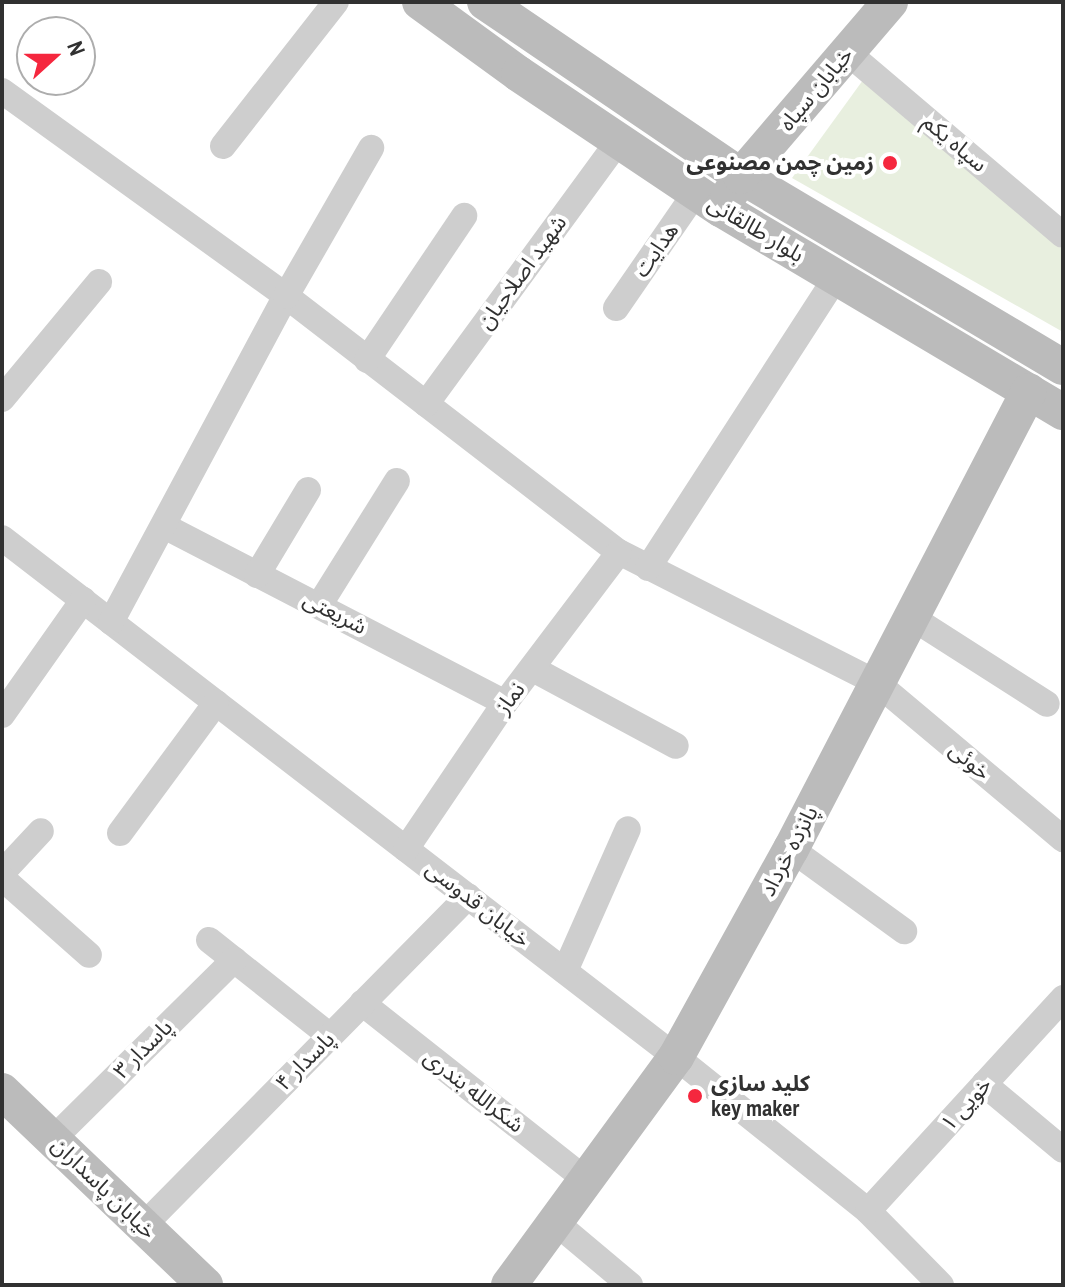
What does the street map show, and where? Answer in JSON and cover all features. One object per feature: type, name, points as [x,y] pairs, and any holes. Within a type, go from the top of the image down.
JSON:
[{"type":"main road","name":"بلوار طالقانی","points":[[420,2],[519,74],[708,200],[1063,412]]},
{"type":"main road","name":"بلوار طالقانی","points":[[485,2],[741,176],[1063,367]]},
{"type":"main road","name":"خیابان سپاه","points":[[708,200],[741,176],[847,52],[879,6]]},
{"type":"main road","name":"پانزده خرداد","points":[[509,1285],[676,1057],[791,849],[1029,391]]},
{"type":"main road","name":"خیابان پاسداران","points":[[2,1091],[205,1285]]},
{"type":"street","points":[[223,146],[336,2]]},
{"type":"street","name":"سپاه یکم","points":[[847,52],[1063,235]]},
{"type":"street","name":"خوئی","points":[[2,91],[286,296],[619,552],[877,683],[1063,839]]},
{"type":"street","name":"شهید اصلاحیان","points":[[426,404],[619,140]]},
{"type":"street","points":[[111,622],[286,296],[371,148]]},
{"type":"street","name":"هدایت","points":[[616,308],[708,200]]},
{"type":"street","points":[[367,360],[464,216]]},
{"type":"street","points":[[648,568],[836,277]]},
{"type":"street","points":[[2,399],[99,282]]},
{"type":"street","points":[[320,604],[397,481]]},
{"type":"street","points":[[257,575],[308,490]]},
{"type":"street","name":"شریعتی","points":[[164,526],[320,604],[505,703]]},
{"type":"street","name":"خیابان قدوسی","points":[[2,538],[676,1057],[868,1211],[941,1285]]},
{"type":"street","name":"نماز","points":[[406,849],[505,703],[619,552]]},
{"type":"street","points":[[2,715],[83,600]]},
{"type":"street","points":[[911,617],[1047,704]]},
{"type":"street","points":[[533,669],[676,746]]},
{"type":"street","points":[[120,833],[216,703]]},
{"type":"street","points":[[565,971],[628,829]]},
{"type":"street","points":[[41,831],[2,875],[89,955]]},
{"type":"street","points":[[791,849],[904,931]]},
{"type":"street","name":"پاسدار ۴","points":[[143,1226],[468,896]]},
{"type":"street","points":[[209,940],[330,1036]]},
{"type":"street","name":"پاسدار ۳","points":[[53,1139],[234,960]]},
{"type":"street","name":"خویی ۱","points":[[868,1211],[1063,998]]},
{"type":"street","name":"شکرالله بندری","points":[[362,1003],[586,1180]]},
{"type":"street","points":[[984,1084],[1063,1150]]},
{"type":"street","points":[[555,1222],[630,1285]]},
{"type":"green space","points":[[863,80],[1063,250],[1063,332],[792,178]]},
{"type":"place","name":"زمین چمن مصنوعی","points":[[890,163]]},
{"type":"place","name":"کلید سازی key maker","points":[[695,1096]]}]
